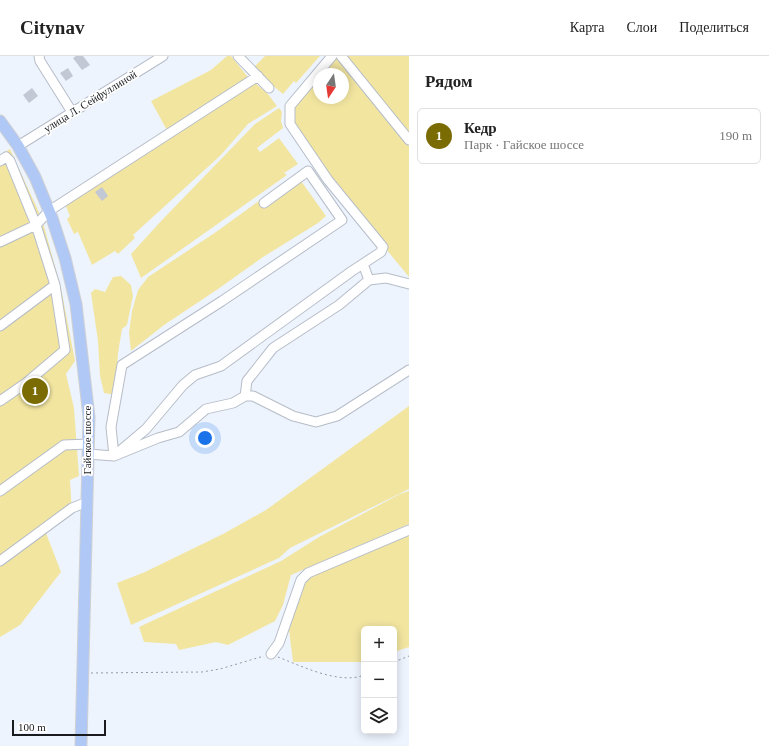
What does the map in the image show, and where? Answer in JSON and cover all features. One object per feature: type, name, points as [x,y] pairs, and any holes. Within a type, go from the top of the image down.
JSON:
[{"type":"main road","name":"Гайское шоссе","points":[[0,121],[18,146],[35,177],[49,211],[65,258],[76,304],[89,417],[81,746]]},
{"type":"street","points":[[39,56],[40,61],[72,112]]},
{"type":"street","name":"улица Л. Сейфуллиной","points":[[18,146],[163,56]]},
{"type":"street","points":[[238,56],[270,88]]},
{"type":"street","points":[[114,456],[146,429],[183,385],[195,375],[221,366],[381,252],[383,247],[328,180],[290,124],[290,106],[332,56]]},
{"type":"street","points":[[341,56],[409,140]]},
{"type":"street","points":[[0,242],[36,225],[49,211],[258,76]]},
{"type":"street","points":[[0,161],[6,157],[10,161],[36,225],[55,285],[65,350],[26,383],[0,401]]},
{"type":"street","points":[[114,456],[110,427],[122,364],[222,301],[342,220],[308,170],[264,203]]},
{"type":"street","points":[[363,264],[369,280]]},
{"type":"street","points":[[245,396],[247,381],[273,348],[339,305],[369,280],[386,278],[409,284]]},
{"type":"street","points":[[0,326],[55,285]]},
{"type":"street","points":[[0,491],[64,445],[88,449],[114,456],[158,438],[179,432],[206,409],[233,403],[245,396],[253,396],[292,416],[316,422],[337,416],[409,370]]},
{"type":"street","points":[[0,561],[72,508],[87,502]]},
{"type":"street","points":[[270,654],[279,643],[301,580],[308,573],[409,530]]},
{"type":"path","points":[[83,673],[202,672],[220,669],[270,654],[320,674],[356,678],[361,676]]},
{"type":"path","points":[[397,661],[409,656]]},
{"type":"shaded area","points":[[227,56],[231,56],[248,77],[268,94],[277,106],[248,124],[220,156],[133,235],[135,238],[118,254],[115,251],[92,265],[78,232],[74,234],[67,219],[70,216],[65,204],[169,134],[151,101],[211,70]]},
{"type":"shaded area","points":[[265,56],[320,56],[296,83],[294,81],[283,94],[252,69]]},
{"type":"shaded area","points":[[329,56],[339,56],[348,68],[319,68]]},
{"type":"shaded area","points":[[345,56],[409,56],[409,136]]},
{"type":"shaded area","points":[[349,69],[409,146],[409,277],[290,132],[285,120],[287,107],[313,75],[313,104],[349,104]]},
{"type":"shaded area","points":[[279,108],[282,112],[281,121],[283,128],[257,148],[260,152],[279,138],[298,164],[284,173],[287,175],[141,278],[131,254],[255,124]]},
{"type":"shaded area","points":[[10,149],[42,219],[61,288],[75,361],[66,374],[74,408],[79,476],[70,480],[72,513],[46,533],[61,572],[20,625],[0,637],[0,155]]},
{"type":"shaded area","points":[[296,174],[326,216],[318,223],[263,257],[164,325],[131,351],[129,333],[132,311],[138,290],[148,277],[216,232]]},
{"type":"shaded area","points":[[121,276],[131,285],[133,296],[127,325],[122,329],[118,353],[115,395],[104,393],[100,376],[98,341],[91,293],[95,289],[105,292],[113,277]]},
{"type":"shaded area","points":[[409,406],[409,489],[290,548],[279,558],[131,625],[117,583],[145,572],[223,534],[266,510]]},
{"type":"shaded area","points":[[409,491],[409,524],[291,575],[283,605],[275,621],[228,645],[216,642],[179,650],[176,644],[144,642],[139,627],[281,561],[319,537],[400,494]]},
{"type":"shaded area","points":[[409,535],[409,647],[397,651],[397,626],[361,626],[361,662],[293,662],[289,630],[297,598],[308,577],[342,561]]},
{"type":"building","points":[[76,56],[83,56],[90,65],[82,70],[73,58]]},
{"type":"building","points":[[68,68],[73,76],[66,81],[60,73]]},
{"type":"building","points":[[32,88],[38,96],[29,103],[23,95]]},
{"type":"building","points":[[102,187],[108,196],[102,201],[95,192]]},
{"type":"place","name":"Кедр","points":[[35,391]]}]
